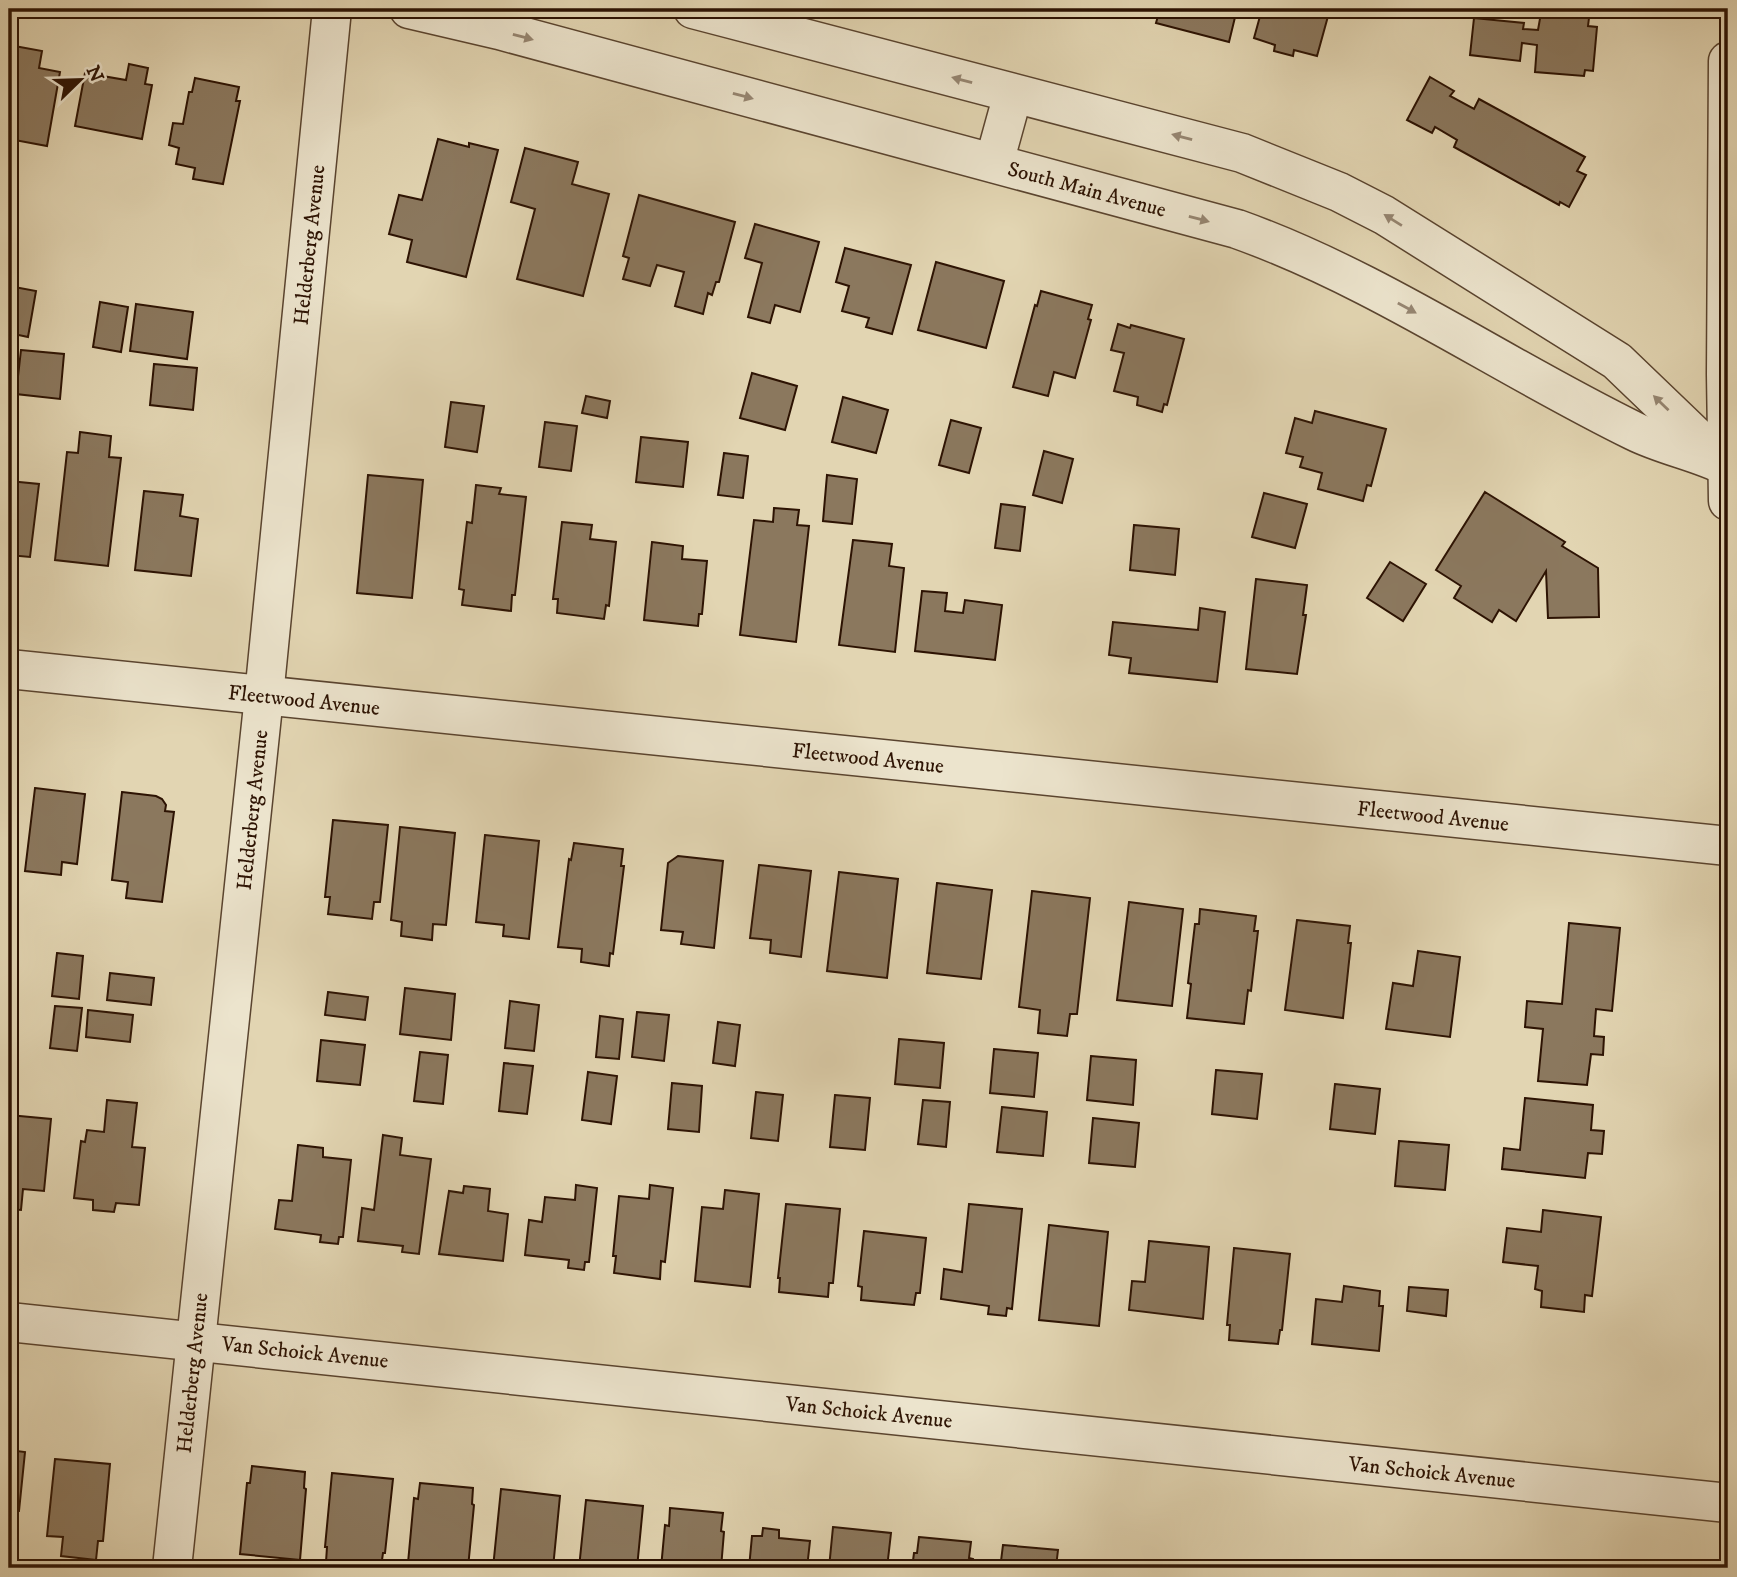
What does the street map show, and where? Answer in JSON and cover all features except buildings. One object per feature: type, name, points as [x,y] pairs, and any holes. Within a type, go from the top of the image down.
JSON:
[{"type":"street","name":"Helderberg Avenue","points":[[172,1568],[264,696],[332,9]]},
{"type":"street","name":"South Main Avenue","points":[[409,9],[499,30],[1237,229],[1341,272],[1635,432],[1728,475]]},
{"type":"street","points":[[693,9],[1242,153],[1362,203],[1618,361],[1728,475]]},
{"type":"street","points":[[1728,61],[1728,475]]},
{"type":"street","points":[[994,163],[1013,94]]},
{"type":"street","name":"Fleetwood Avenue","points":[[9,670],[1728,846]]},
{"type":"street","name":"Van Schoick Avenue","points":[[9,1322],[1728,1503]]}]
